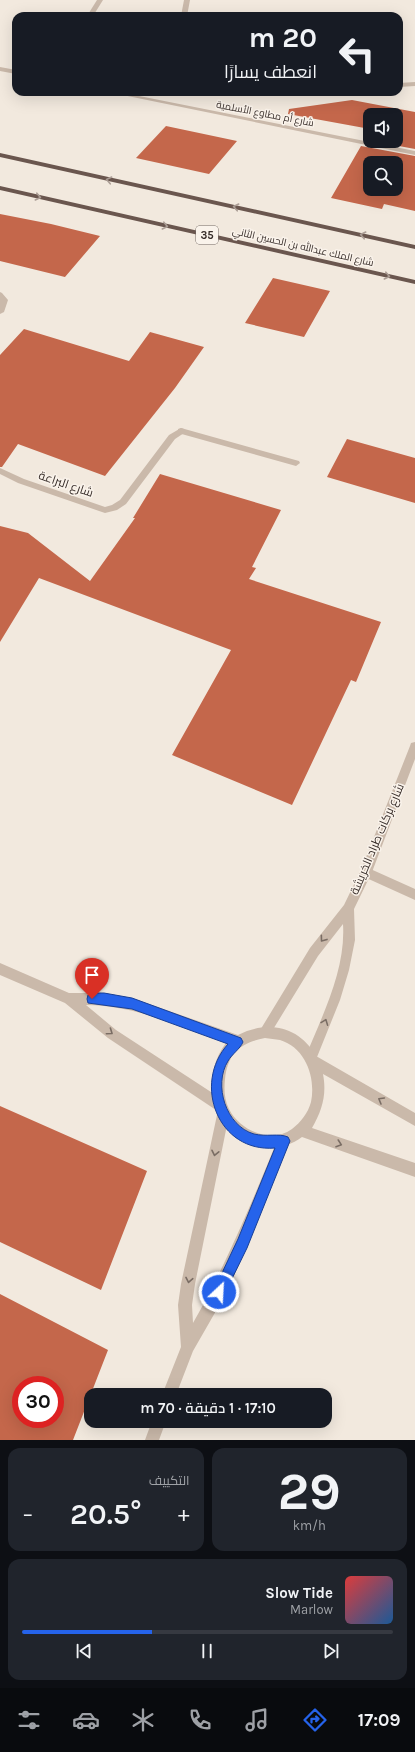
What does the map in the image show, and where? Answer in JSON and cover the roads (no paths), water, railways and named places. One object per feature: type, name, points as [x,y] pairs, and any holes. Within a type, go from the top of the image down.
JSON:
[{"type":"highway","points":[[0,155],[415,247]]},
{"type":"highway","name":"شارع الملك عبدالله بن الحسين الثاني","points":[[0,188],[415,282]]},
{"type":"street","points":[[92,12],[100,0]]},
{"type":"street","points":[[185,12],[188,0]]},
{"type":"street","points":[[0,69],[12,71]]},
{"type":"street","points":[[403,85],[415,84]]},
{"type":"street","name":"شارع أم مطاوع الأسلمية","points":[[131,96],[415,153]]},
{"type":"street","points":[[0,294],[4,300],[0,312]]},
{"type":"street","name":"شارع البراعة","points":[[0,471],[21,481],[105,510],[114,508],[123,502],[172,437],[181,431],[296,463]]},
{"type":"street","name":"شارع بركات طراد الخريشة","points":[[265,1032],[314,952],[348,908],[366,872],[415,746]]},
{"type":"street","points":[[366,872],[415,895]]},
{"type":"street","name":"شارع بركات طراد الخريشة","points":[[312,1060],[344,968],[349,939],[348,908]]},
{"type":"street","points":[[0,969],[69,999],[112,1034],[221,1110],[235,1129],[250,1139],[266,1142],[284,1141],[302,1131],[313,1116],[319,1098],[319,1079],[312,1060],[299,1044],[283,1035],[265,1032],[251,1034],[238,1042],[223,1058],[216,1080],[221,1110],[185,1305],[188,1347]]},
{"type":"street","points":[[69,999],[104,999],[132,1004],[238,1042]]},
{"type":"street","points":[[312,1060],[415,1120]]},
{"type":"street","points":[[302,1131],[415,1170]]},
{"type":"street","points":[[172,1388],[188,1347],[219,1292],[242,1243],[284,1141]]},
{"type":"street","points":[[152,1440],[156,1428]]}]
